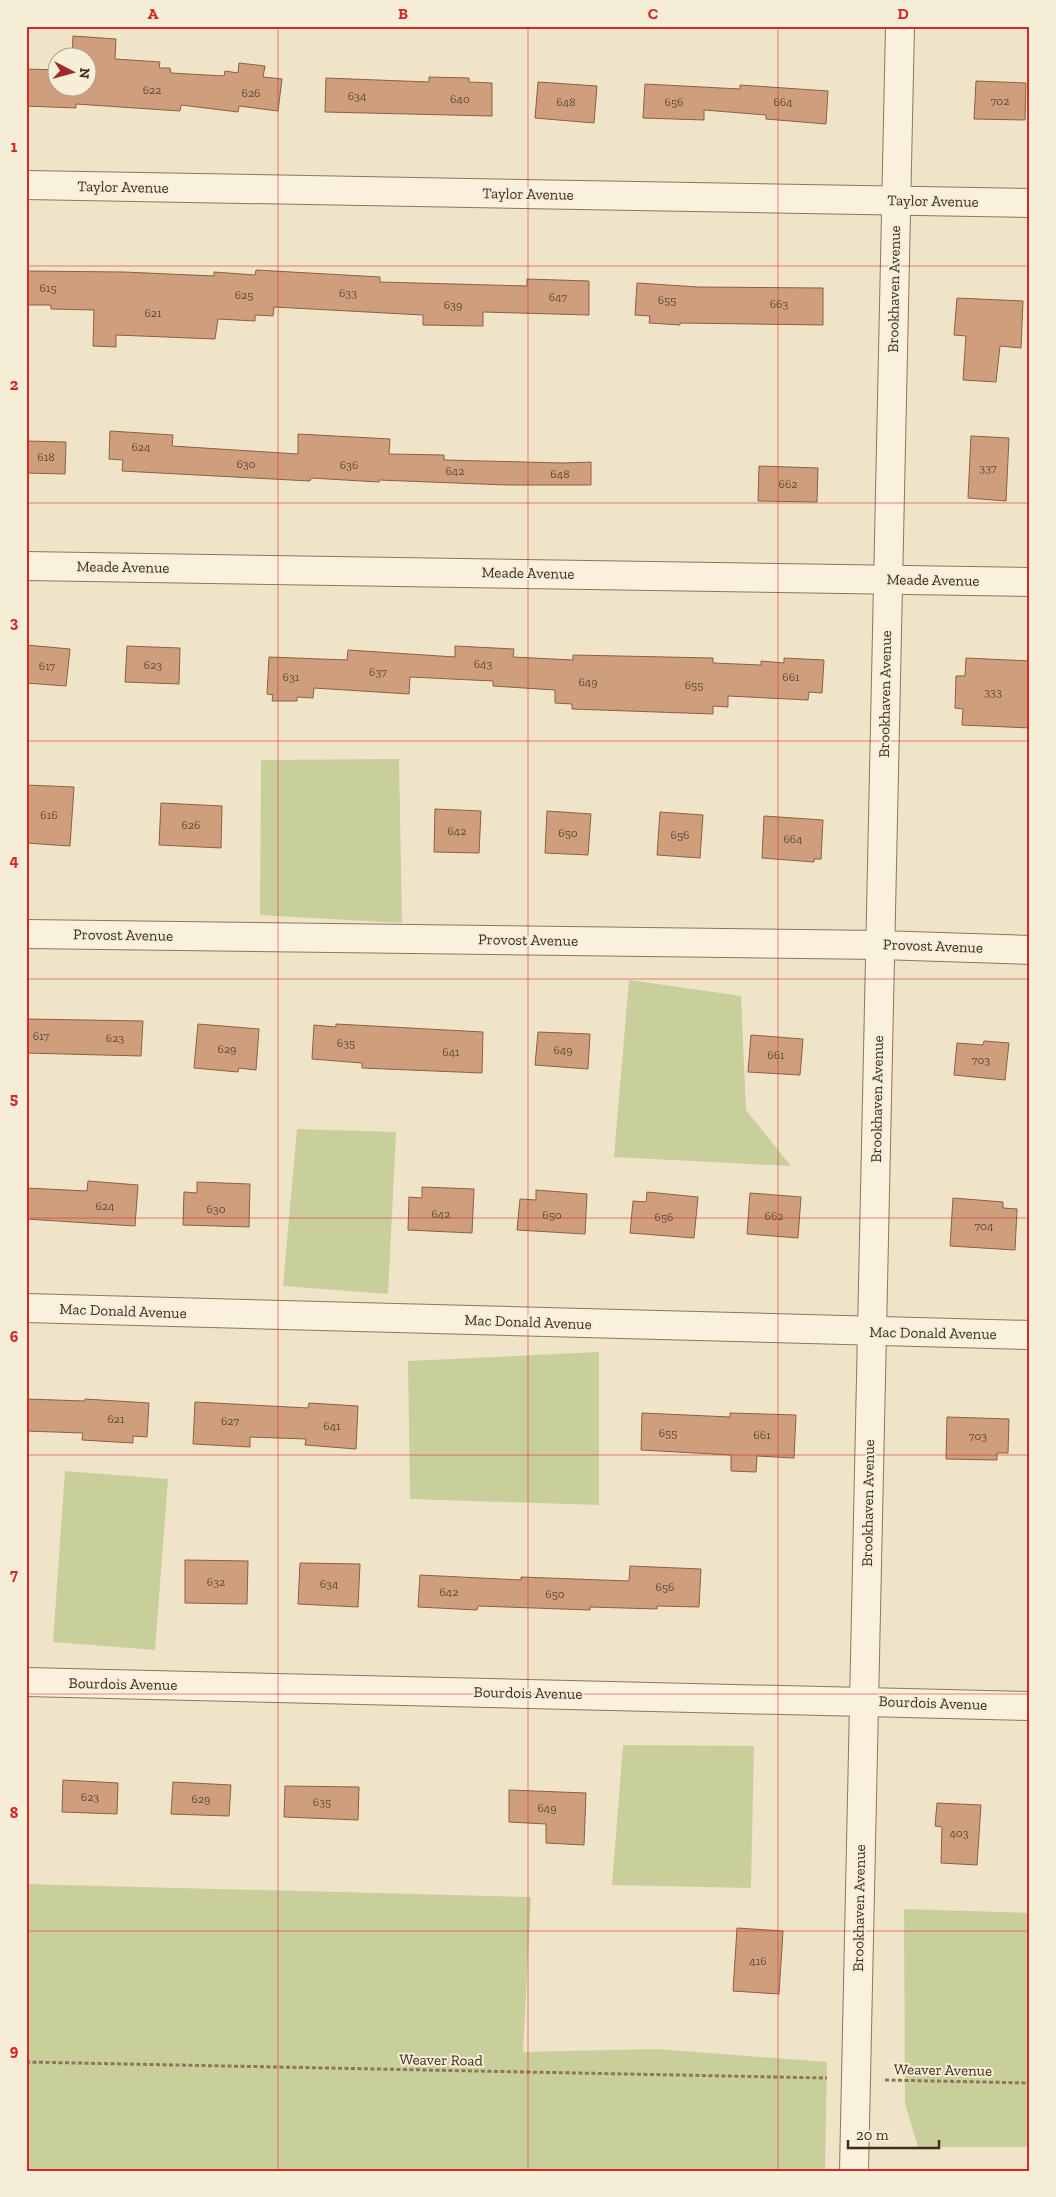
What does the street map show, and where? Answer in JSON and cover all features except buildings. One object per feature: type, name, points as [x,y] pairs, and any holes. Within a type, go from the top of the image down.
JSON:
[{"type":"street","name":"Brookhaven Avenue","points":[[854,2171],[900,26]]},
{"type":"street","name":"Taylor Avenue","points":[[26,185],[1030,203]]},
{"type":"street","name":"Meade Avenue","points":[[26,566],[1030,582]]},
{"type":"street","name":"Provost Avenue","points":[[26,934],[880,945],[1030,950]]},
{"type":"street","name":"Mac Donald Avenue","points":[[26,1308],[1030,1335]]},
{"type":"street","name":"Bourdois Avenue","points":[[26,1682],[1030,1706]]},
{"type":"path","name":"Weaver Road","points":[[26,2062],[856,2079]]},
{"type":"path","name":"Weaver Avenue","points":[[856,2079],[1030,2083]]},
{"type":"green space","points":[[399,759],[402,923],[260,915],[261,760]]},
{"type":"green space","points":[[629,980],[741,996],[746,1110],[791,1166],[614,1157]]},
{"type":"green space","points":[[297,1129],[396,1132],[388,1294],[283,1286]]},
{"type":"green space","points":[[599,1352],[599,1505],[410,1499],[408,1361]]},
{"type":"green space","points":[[65,1471],[168,1479],[155,1650],[53,1642]]},
{"type":"green space","points":[[623,1745],[754,1746],[751,1888],[612,1885]]},
{"type":"green space","points":[[26,1884],[531,1897],[523,2052],[657,2049],[827,2062],[825,2171],[26,2171]]},
{"type":"green space","points":[[904,1909],[1030,1913],[1030,2147],[918,2147],[905,2104]]}]
